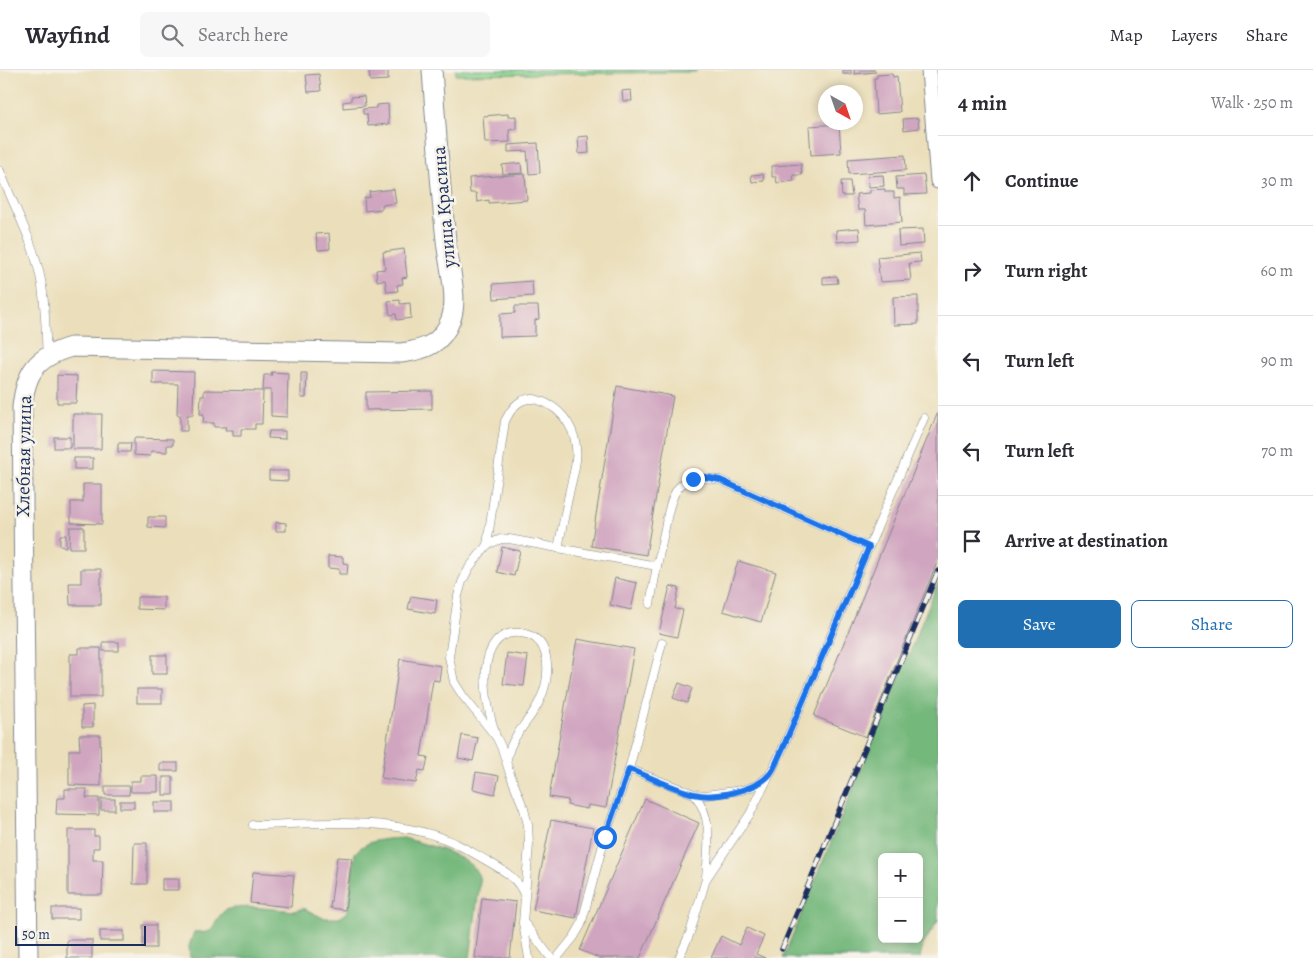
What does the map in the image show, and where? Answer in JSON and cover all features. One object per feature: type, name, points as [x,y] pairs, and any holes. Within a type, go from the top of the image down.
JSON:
[{"type":"street","name":"улица Красина","points":[[432,70],[446,242],[454,300],[451,319],[437,340]]},
{"type":"street","points":[[929,70],[938,181]]},
{"type":"street","name":"Хлебная улица","points":[[28,958],[22,407],[28,376],[36,365],[47,356],[71,347],[401,353],[416,352],[428,348],[437,340]]},
{"type":"lane","points":[[0,171],[33,251],[39,272],[43,296],[47,356]]},
{"type":"lane","points":[[487,545],[505,421],[510,411],[527,398],[538,400],[551,406],[563,416],[571,428],[576,443],[576,460],[558,548]]},
{"type":"lane","points":[[706,879],[750,814],[782,750],[924,418]]},
{"type":"lane","points":[[650,604],[670,503],[675,491],[688,481],[705,477],[720,480],[869,547]]},
{"type":"lane","points":[[497,738],[454,682],[449,657],[458,596],[462,582],[469,568],[487,545],[501,539],[509,539],[657,566]]},
{"type":"lane","points":[[507,762],[508,749],[512,740],[539,703],[545,688],[547,662],[545,652],[538,640],[529,634],[510,633],[496,641],[488,660],[486,689],[490,718],[528,825],[530,844],[523,923],[529,958]]},
{"type":"lane","points":[[558,958],[574,938],[581,925],[605,837],[629,769],[662,644]]},
{"type":"lane","points":[[629,769],[694,794],[706,795],[742,790],[757,785],[770,774]]},
{"type":"lane","points":[[679,958],[690,933],[706,879],[708,830],[702,803],[694,794]]},
{"type":"lane","points":[[253,825],[370,823],[408,828],[447,840],[503,871],[519,885],[525,900]]},
{"type":"lane","points":[[523,923],[551,958]]},
{"type":"green space","points":[[456,70],[696,70],[696,72],[456,75]]},
{"type":"green space","points":[[938,583],[938,920],[923,945],[920,958],[783,958]]},
{"type":"green space","points":[[404,838],[449,852],[470,864],[477,872],[480,881],[470,958],[190,958],[189,946],[194,932],[209,931],[223,912],[232,908],[249,907],[296,911],[303,908],[323,918],[339,918],[348,911],[355,853],[371,842]]},
{"type":"building","points":[[369,70],[388,70],[388,80],[370,81]]},
{"type":"building","points":[[843,70],[851,70],[851,74],[843,74]]},
{"type":"building","points":[[854,70],[875,70],[876,72],[854,74]]},
{"type":"building","points":[[319,74],[321,91],[308,92],[306,75]]},
{"type":"building","points":[[892,74],[893,77],[897,76],[900,112],[876,114],[874,78],[877,78],[877,75]]},
{"type":"building","points":[[631,90],[632,101],[623,101],[622,91]]},
{"type":"building","points":[[364,96],[365,106],[343,108],[343,102],[351,101],[351,97]]},
{"type":"building","points":[[388,104],[389,124],[368,126],[367,114],[363,114],[363,109],[376,108],[376,105]]},
{"type":"building","points":[[508,114],[508,117],[516,116],[516,129],[509,130],[510,142],[485,143],[483,116]]},
{"type":"building","points":[[918,118],[919,128],[904,130],[903,119]]},
{"type":"building","points":[[818,125],[818,130],[839,130],[841,153],[811,155],[809,126]]},
{"type":"building","points":[[588,136],[589,153],[579,154],[578,137]]},
{"type":"building","points":[[538,143],[540,173],[529,174],[527,151],[508,152],[508,145]]},
{"type":"building","points":[[905,155],[906,170],[849,174],[848,159]]},
{"type":"building","points":[[521,163],[522,173],[503,174],[502,165]]},
{"type":"building","points":[[801,164],[802,175],[793,175],[794,181],[777,183],[776,177],[772,177],[772,166]]},
{"type":"building","points":[[525,174],[527,200],[489,203],[489,200],[477,202],[476,193],[470,193],[469,178]]},
{"type":"building","points":[[763,174],[764,181],[752,182],[751,175]]},
{"type":"building","points":[[883,175],[884,186],[869,187],[868,176]]},
{"type":"building","points":[[924,175],[926,194],[904,195],[904,189],[897,189],[896,177]]},
{"type":"building","points":[[841,181],[850,181],[852,196],[842,196]]},
{"type":"building","points":[[394,189],[396,203],[382,205],[382,209],[365,211],[364,198],[370,197],[369,192]]},
{"type":"building","points":[[885,189],[885,192],[894,192],[894,198],[900,197],[902,222],[866,225],[865,210],[858,210],[856,194],[870,193],[870,190]]},
{"type":"building","points":[[859,228],[860,240],[837,242],[836,230]]},
{"type":"building","points":[[923,229],[924,244],[899,246],[898,230]]},
{"type":"building","points":[[329,233],[330,249],[318,250],[316,234]]},
{"type":"building","points":[[404,249],[407,277],[402,278],[403,284],[397,285],[398,291],[387,292],[385,280],[377,281],[376,270],[385,269],[383,252]]},
{"type":"building","points":[[920,253],[921,262],[909,263],[911,280],[880,282],[877,257]]},
{"type":"building","points":[[837,276],[838,283],[823,284],[823,277]]},
{"type":"building","points":[[532,281],[533,296],[494,299],[493,284]]},
{"type":"building","points":[[918,296],[918,324],[894,325],[893,297]]},
{"type":"building","points":[[400,300],[400,304],[410,303],[411,318],[397,320],[396,314],[390,315],[388,301]]},
{"type":"building","points":[[515,306],[538,306],[539,319],[535,320],[535,336],[500,337],[500,314],[515,313]]},
{"type":"building","points":[[153,371],[194,372],[193,415],[187,415],[187,431],[180,431],[180,415],[177,415],[178,384],[153,384]]},
{"type":"building","points":[[271,372],[288,373],[287,417],[271,416],[271,390],[263,390],[264,375],[272,375]]},
{"type":"building","points":[[301,373],[307,373],[306,398],[301,398]]},
{"type":"building","points":[[57,375],[77,376],[76,403],[57,403]]},
{"type":"building","points":[[617,386],[673,396],[646,555],[591,546]]},
{"type":"building","points":[[204,390],[263,391],[262,424],[255,424],[255,429],[241,429],[241,436],[233,436],[233,430],[225,430],[226,427],[214,427],[214,423],[203,423],[204,414],[200,414],[201,396],[204,396]]},
{"type":"building","points":[[432,391],[432,409],[366,410],[366,392]]},
{"type":"building","points":[[938,412],[938,560],[866,737],[814,716]]},
{"type":"building","points":[[73,414],[102,414],[101,449],[73,449]]},
{"type":"building","points":[[269,431],[285,431],[285,439],[268,438]]},
{"type":"building","points":[[54,437],[70,437],[70,448],[54,448]]},
{"type":"building","points":[[134,438],[173,439],[173,445],[167,445],[167,452],[151,451],[150,456],[134,455]]},
{"type":"building","points":[[118,443],[131,443],[130,452],[118,452]]},
{"type":"building","points":[[74,458],[93,458],[93,469],[74,469]]},
{"type":"building","points":[[269,471],[288,471],[288,481],[269,480]]},
{"type":"building","points":[[83,484],[102,484],[102,524],[71,523],[71,502],[83,502]]},
{"type":"building","points":[[148,517],[165,517],[165,528],[148,527]]},
{"type":"building","points":[[276,522],[286,523],[286,531],[276,531]]},
{"type":"building","points":[[70,527],[84,527],[84,548],[69,548]]},
{"type":"building","points":[[60,535],[66,535],[66,547],[60,546]]},
{"type":"building","points":[[502,547],[520,551],[514,576],[497,572]]},
{"type":"building","points":[[328,556],[343,557],[343,563],[348,564],[347,574],[339,574],[339,569],[328,568]]},
{"type":"building","points":[[738,561],[776,572],[761,622],[723,611]]},
{"type":"building","points":[[81,569],[101,569],[101,605],[70,605],[69,583],[81,583]]},
{"type":"building","points":[[615,578],[637,583],[631,610],[610,605]]},
{"type":"building","points":[[670,586],[679,588],[675,609],[683,610],[677,637],[659,633]]},
{"type":"building","points":[[411,596],[437,600],[435,614],[408,609]]},
{"type":"building","points":[[137,597],[164,597],[164,610],[137,609]]},
{"type":"building","points":[[577,639],[634,649],[606,808],[588,805],[587,809],[567,805],[568,800],[549,797]]},
{"type":"building","points":[[103,642],[119,642],[119,651],[103,651]]},
{"type":"building","points":[[79,648],[101,648],[101,697],[70,697],[70,654],[79,654]]},
{"type":"building","points":[[507,653],[528,656],[524,686],[503,684]]},
{"type":"building","points":[[152,655],[167,655],[167,674],[152,674]]},
{"type":"building","points":[[400,659],[441,666],[439,681],[433,680],[421,756],[428,757],[425,771],[419,770],[416,783],[381,778]]},
{"type":"building","points":[[679,683],[692,688],[687,703],[673,698]]},
{"type":"building","points":[[137,689],[162,689],[162,703],[137,703]]},
{"type":"building","points":[[93,705],[93,727],[82,727],[82,706]]},
{"type":"building","points":[[79,735],[100,735],[101,786],[69,785],[69,750],[80,750]]},
{"type":"building","points":[[462,735],[478,738],[473,761],[458,758]]},
{"type":"building","points":[[160,763],[178,763],[178,771],[160,771]]},
{"type":"building","points":[[476,772],[499,776],[495,794],[473,789]]},
{"type":"building","points":[[141,776],[158,776],[158,792],[131,792],[131,781],[141,781]]},
{"type":"building","points":[[163,777],[173,777],[173,795],[163,795]]},
{"type":"building","points":[[105,786],[130,786],[129,795],[105,795]]},
{"type":"building","points":[[65,789],[87,789],[86,798],[99,798],[99,815],[56,814],[57,798],[65,798]]},
{"type":"building","points":[[101,799],[115,799],[115,810],[101,810]]},
{"type":"building","points":[[645,799],[699,823],[640,958],[599,958],[580,950]]},
{"type":"building","points":[[120,801],[134,801],[134,808],[120,808]]},
{"type":"building","points":[[154,802],[174,802],[174,812],[154,812]]},
{"type":"building","points":[[551,820],[593,828],[576,918],[533,910]]},
{"type":"building","points":[[68,830],[94,830],[94,836],[99,836],[99,848],[93,848],[93,860],[103,860],[102,895],[68,895]]},
{"type":"building","points":[[134,843],[147,843],[147,884],[133,884]]},
{"type":"building","points":[[337,857],[352,858],[345,910],[330,908]]},
{"type":"building","points":[[253,872],[294,875],[291,907],[250,903]]},
{"type":"building","points":[[162,879],[179,879],[179,890],[162,890]]},
{"type":"building","points":[[482,898],[516,902],[510,958],[475,958]]},
{"type":"building","points":[[52,908],[79,908],[79,919],[52,919]]},
{"type":"building","points":[[143,925],[156,925],[156,948],[143,948]]},
{"type":"building","points":[[747,928],[764,936],[756,954],[765,958],[711,958],[721,936],[739,945]]},
{"type":"building","points":[[100,931],[124,931],[124,941],[100,941]]},
{"type":"building","points":[[67,940],[92,940],[92,958],[67,958]]},
{"type":"railway","points":[[782,949],[938,571]]},
{"type":"route","points":[[605,837],[629,769],[694,794],[706,795],[742,790],[757,785],[770,774],[869,547],[720,480],[705,477],[693,479]]}]
